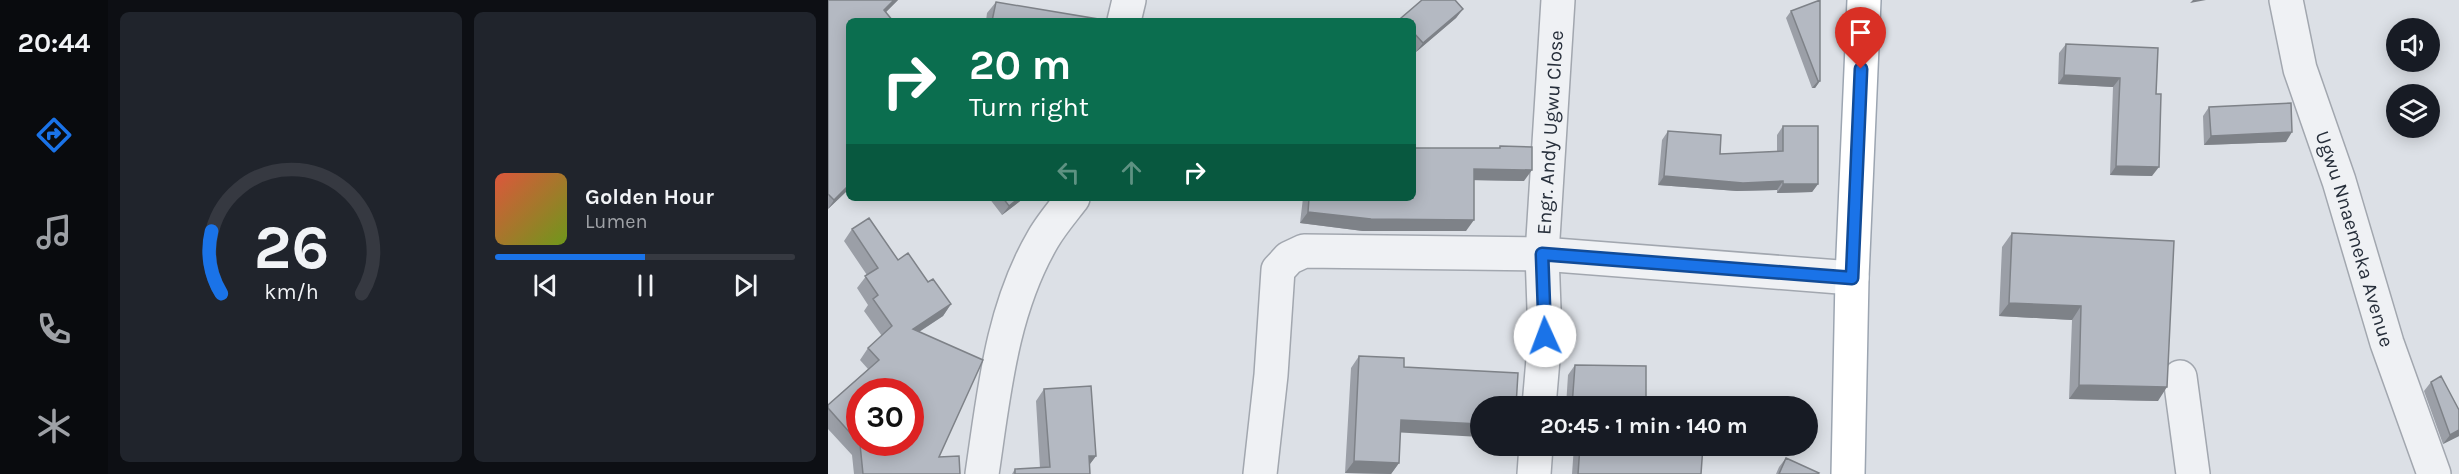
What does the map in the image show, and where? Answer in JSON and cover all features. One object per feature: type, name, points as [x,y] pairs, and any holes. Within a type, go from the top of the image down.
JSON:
[{"type":"main road","points":[[1848,474],[1852,278],[1864,0]]},
{"type":"street","points":[[1126,18],[1129,0]]},
{"type":"street","name":"Engr. Andy Ugwu Close","points":[[1540,396],[1545,336],[1542,254],[1558,0]]},
{"type":"street","name":"Ugwu Nnaemeka Avenue","points":[[2286,0],[2300,69],[2339,182],[2387,343],[2434,474]]},
{"type":"street","points":[[982,474],[1001,347],[1023,278],[1043,238],[1070,201]]},
{"type":"street","points":[[1260,474],[1271,375],[1278,270],[1288,258],[1304,251],[1542,254],[1852,278]]},
{"type":"street","points":[[2180,378],[2193,474]]},
{"type":"street","points":[[1534,474],[1535,456]]},
{"type":"building","points":[[828,0],[894,0],[884,10],[891,18],[846,18],[846,188],[834,200],[828,194]]},
{"type":"building","points":[[1422,0],[1455,0],[1463,9],[1423,43],[1416,35],[1416,18],[1401,18]]},
{"type":"building","points":[[1820,0],[1820,81],[1818,81],[1791,11]]},
{"type":"building","points":[[996,2],[1092,18],[993,18]]},
{"type":"building","points":[[2066,44],[2158,48],[2156,94],[2161,94],[2159,167],[2116,166],[2120,78],[2064,75]]},
{"type":"building","points":[[2291,103],[2292,132],[2211,136],[2209,107]]},
{"type":"building","points":[[1783,126],[1818,126],[1818,184],[1783,184],[1783,181],[1743,183],[1664,176],[1668,131],[1721,135],[1720,154],[1783,151]]},
{"type":"building","points":[[1500,146],[1532,147],[1532,170],[1474,169],[1474,220],[1371,219],[1308,212],[1309,201],[1416,201],[1416,148],[1500,148]]},
{"type":"building","points":[[1005,201],[1015,201],[1009,206]]},
{"type":"building","points":[[869,218],[898,260],[908,253],[928,282],[933,279],[951,304],[913,329],[983,360],[939,457],[959,456],[960,474],[863,474],[861,456],[924,456],[924,378],[859,378],[879,360],[868,348],[892,326],[873,299],[878,295],[865,276],[878,268],[852,229]]},
{"type":"building","points":[[2012,233],[2174,241],[2167,387],[2079,385],[2081,306],[2009,303]]},
{"type":"building","points":[[1359,356],[1404,358],[1404,367],[1518,373],[1517,396],[1470,396],[1470,423],[1401,420],[1399,463],[1354,461]]},
{"type":"building","points":[[1575,365],[1646,366],[1646,396],[1573,396]]},
{"type":"building","points":[[2441,376],[2459,410],[2459,430],[2450,435],[2431,382]]},
{"type":"building","points":[[1091,386],[1096,456],[1089,456],[1090,474],[1015,474],[1015,469],[1050,467],[1044,389]]},
{"type":"building","points":[[846,389],[846,428],[828,408],[828,405]]},
{"type":"building","points":[[1579,456],[1702,456],[1701,474],[1578,474]]},
{"type":"building","points":[[1786,458],[1819,473],[1779,474]]},
{"type":"route","points":[[1545,336],[1542,254],[1852,278],[1861,69]]}]
